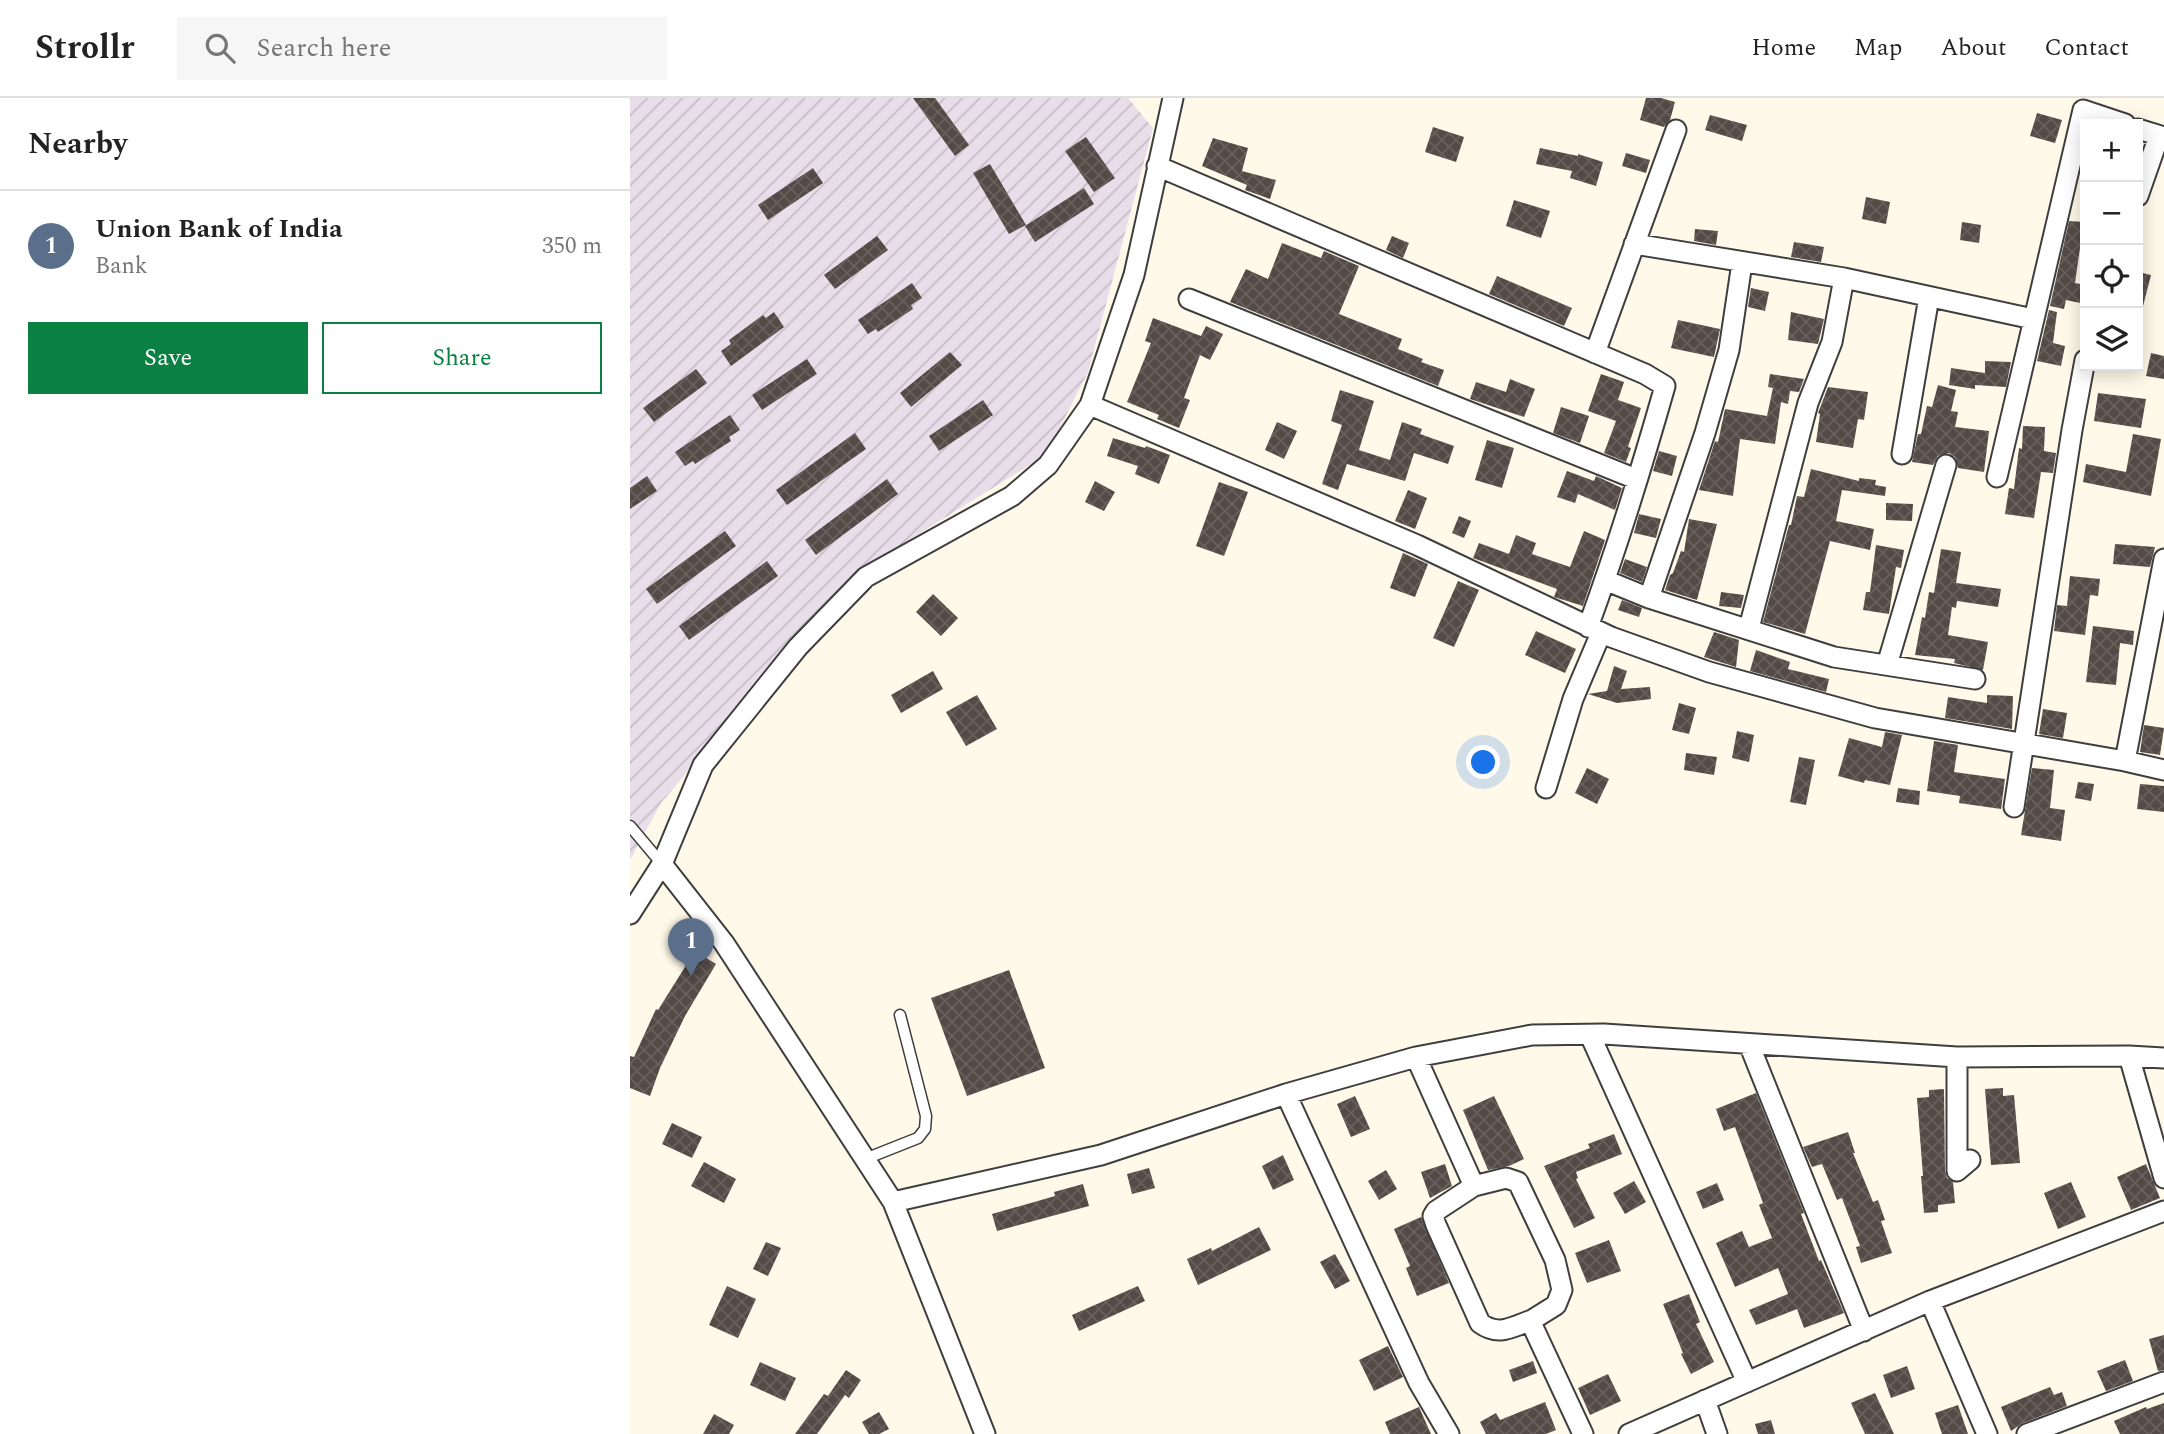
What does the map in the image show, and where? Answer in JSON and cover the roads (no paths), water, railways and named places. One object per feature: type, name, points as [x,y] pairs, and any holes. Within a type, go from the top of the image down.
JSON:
[{"type":"street","points":[[630,914],[662,864],[704,765],[798,647],[866,577],[1012,496],[1048,465],[1090,405],[1134,275],[1173,98]]},
{"type":"street","points":[[2081,119],[2083,110],[2110,119]]},
{"type":"street","points":[[1997,477],[2080,123]]},
{"type":"street","points":[[1595,353],[1675,130]]},
{"type":"street","points":[[2143,130],[2162,136],[2143,183]]},
{"type":"street","points":[[1157,166],[1645,374],[1665,386],[1628,514],[1605,580],[1595,630],[1546,788]]},
{"type":"street","points":[[1634,244],[1844,278],[2033,319]]},
{"type":"street","points":[[1649,598],[1705,433],[1728,350],[1742,263]]},
{"type":"street","points":[[1749,628],[1808,403],[1832,342],[1844,278]]},
{"type":"street","points":[[1902,454],[1929,297]]},
{"type":"street","points":[[1189,299],[1636,479]]},
{"type":"street","points":[[2014,807],[2083,371]]},
{"type":"street","points":[[1090,405],[1417,545],[1595,630],[1709,672],[1875,718],[2164,770]]},
{"type":"street","points":[[1887,665],[1946,465]]},
{"type":"street","points":[[2125,761],[2164,559]]},
{"type":"street","points":[[1605,580],[1649,598],[1834,657],[1975,679]]},
{"type":"street","points":[[662,864],[724,943],[893,1202],[985,1434]]},
{"type":"street","points":[[893,1202],[1101,1155],[1286,1094],[1416,1057],[1532,1035],[1590,1035],[1957,1057],[2164,1058]]},
{"type":"street","points":[[1590,1035],[1746,1382]]},
{"type":"street","points":[[1749,1044],[1864,1331]]},
{"type":"street","points":[[2129,1056],[2164,1178]]},
{"type":"street","points":[[1416,1057],[1474,1186]]},
{"type":"street","points":[[1957,1057],[1957,1171],[1970,1160]]},
{"type":"street","points":[[1286,1094],[1419,1383],[1449,1434]]},
{"type":"street","points":[[1506,1178],[1518,1182],[1555,1260],[1562,1290],[1556,1305],[1532,1320],[1502,1331],[1489,1330],[1480,1323],[1433,1216],[1436,1211],[1474,1186],[1506,1178]]},
{"type":"street","points":[[1629,1434],[1930,1301],[2164,1211]]},
{"type":"street","points":[[1930,1301],[1987,1434]]},
{"type":"street","points":[[1532,1320],[1583,1434]]},
{"type":"street","points":[[2027,1434],[2164,1382]]},
{"type":"street","points":[[1705,1400],[1717,1434]]},
{"type":"lane","points":[[630,826],[662,864]]},
{"type":"lane","points":[[865,1159],[918,1138],[925,1129],[926,1116],[900,1015]]},
{"type":"place","name":"Union Bank of India","points":[[691,976]]}]
